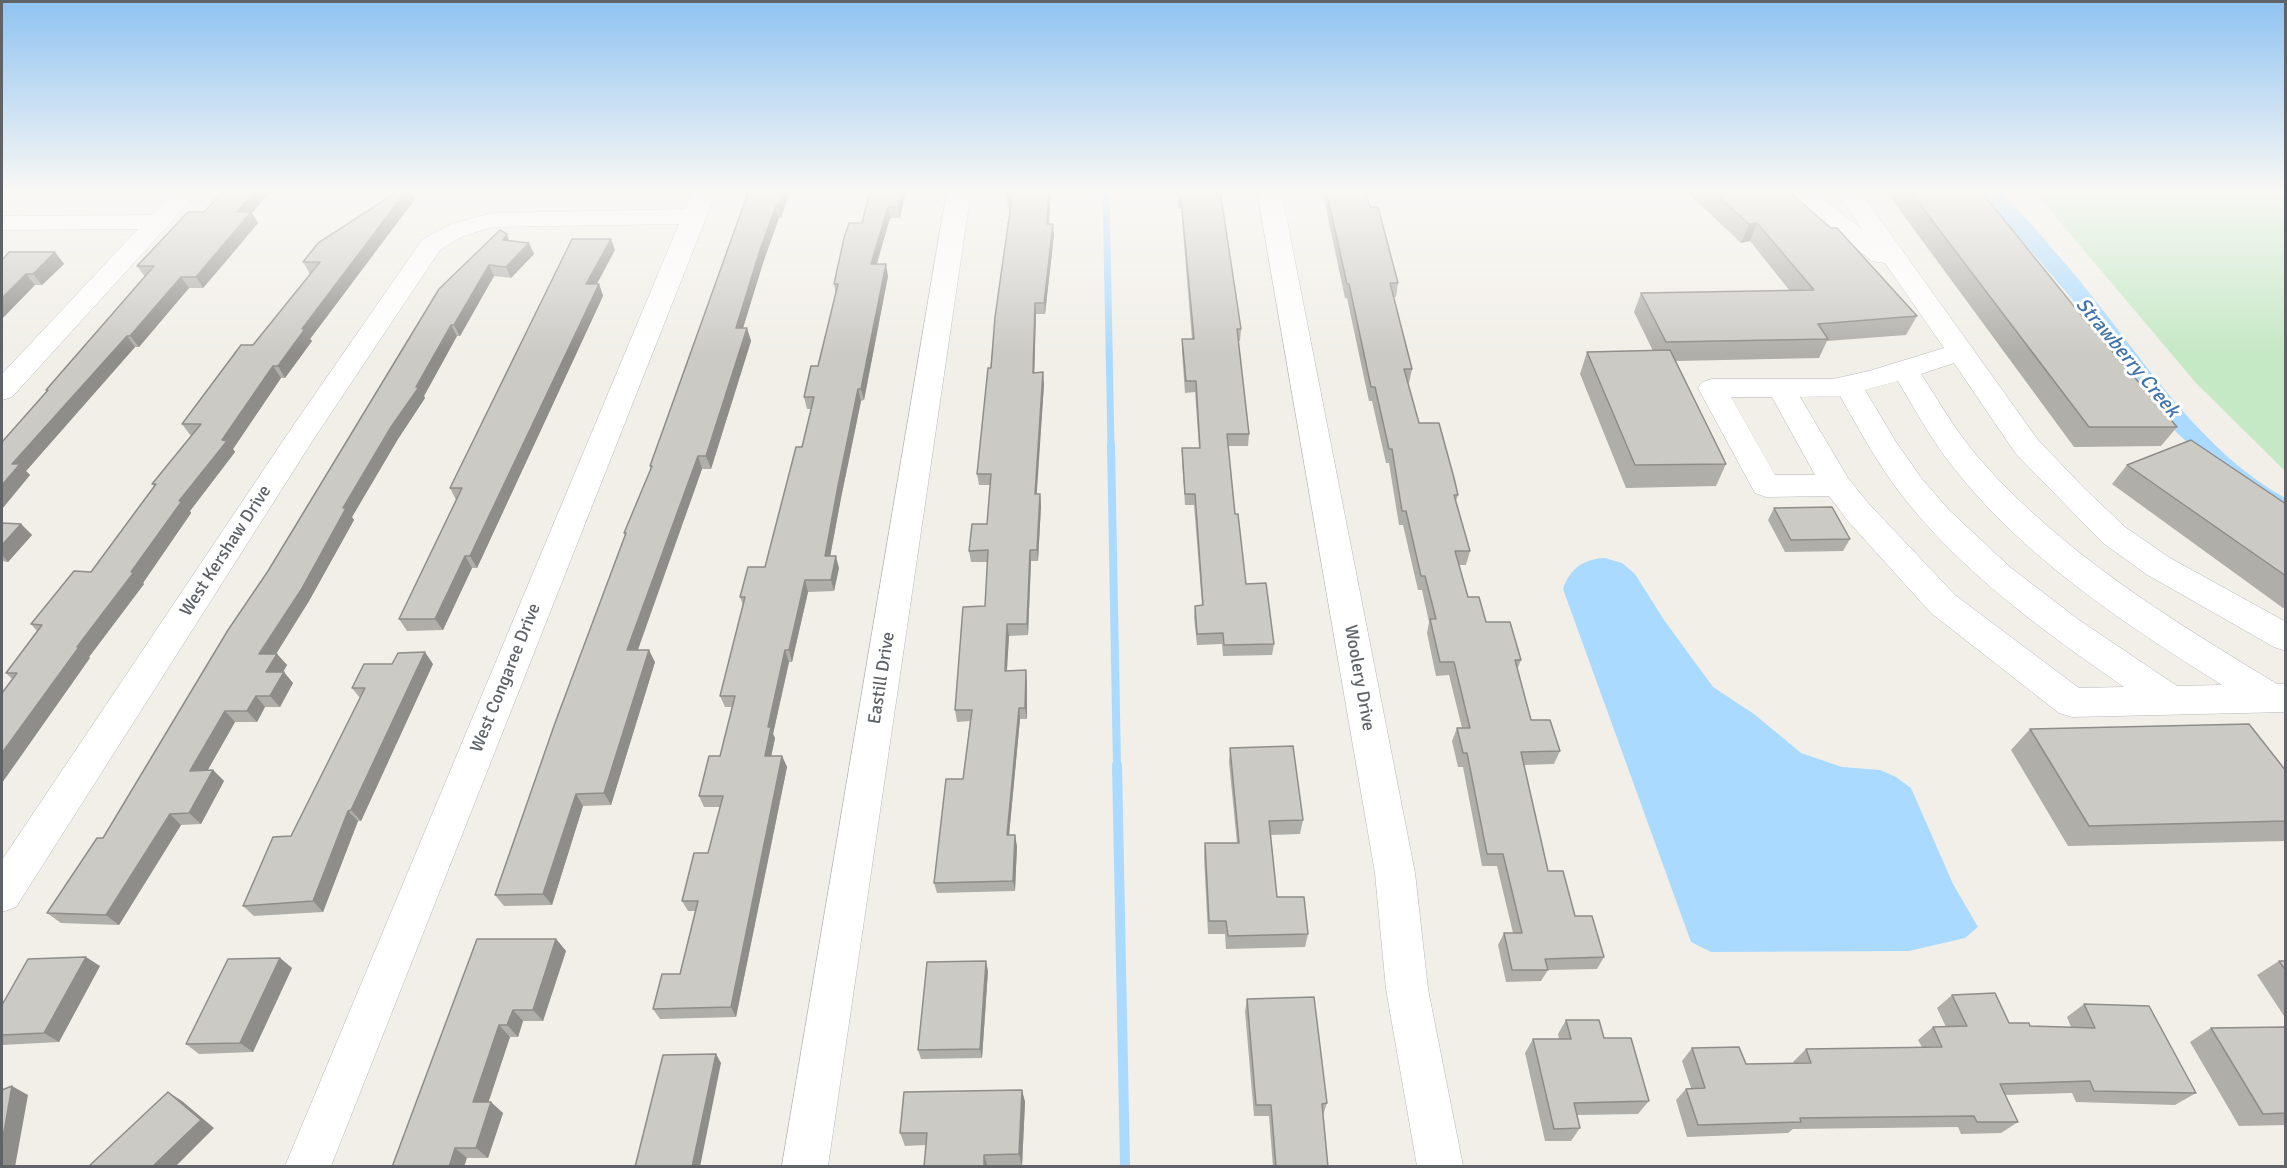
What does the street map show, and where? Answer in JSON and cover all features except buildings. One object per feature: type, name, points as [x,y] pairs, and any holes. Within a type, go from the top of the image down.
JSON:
[{"type":"street","points":[[2,391],[137,245]]},
{"type":"street","name":"West Kershaw Drive","points":[[2,894],[305,430],[432,245]]},
{"type":"street","name":"West Congaree Drive","points":[[308,1167],[683,245]]},
{"type":"street","name":"Eastill Drive","points":[[805,1167],[950,245]]},
{"type":"street","name":"Woolery Drive","points":[[1279,245],[1395,873],[1407,988],[1440,1167]]},
{"type":"street","points":[[1866,245],[1908,277]]},
{"type":"street","points":[[1885,245],[2027,447],[2074,498],[2114,535],[2158,566],[2286,638]]},
{"type":"street","points":[[1838,484],[1766,486],[1712,388],[1833,388],[1905,370],[1961,352]]},
{"type":"street","points":[[1905,370],[1967,464],[2044,542],[2112,597],[2172,637],[2278,698]]},
{"type":"street","points":[[1848,385],[1893,460],[1911,486],[1947,528],[2054,621],[2171,701]]},
{"type":"street","points":[[1781,388],[1825,467],[1858,512],[1943,604],[2072,703],[2278,698]]},
{"type":"green space","points":[[2079,245],[2285,245],[2285,471],[2196,383]]},
{"type":"water","name":"Strawberry Creek","points":[[2026,245],[2049,245],[2156,379],[2203,433],[2228,457],[2285,498],[2285,519],[2247,496],[2177,433],[2131,377],[2101,333]]},
{"type":"water","points":[[1605,558],[1622,563],[1635,574],[1664,620],[1713,687],[1754,714],[1801,753],[1842,767],[1880,770],[1896,777],[1911,788],[1953,884],[1978,927],[1965,938],[1909,951],[1711,952],[1691,942],[1563,589],[1570,575],[1579,566],[1591,560]]},
{"type":"waterway","points":[[1107,245],[1111,446]]},
{"type":"waterway","points":[[1111,445],[1117,766]]},
{"type":"waterway","points":[[1117,765],[1125,1166]]}]
